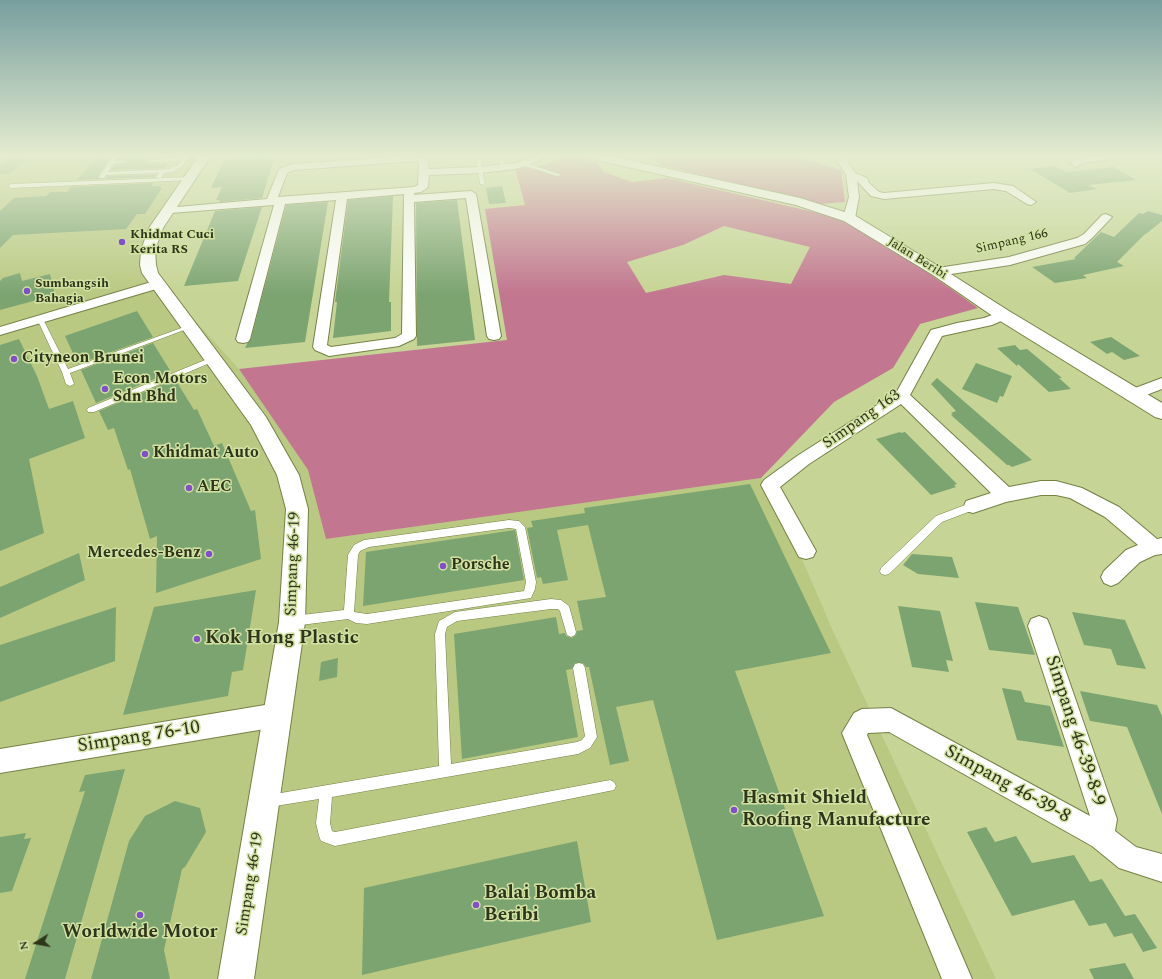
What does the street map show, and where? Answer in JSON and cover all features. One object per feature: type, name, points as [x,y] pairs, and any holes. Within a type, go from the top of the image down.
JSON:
[{"type":"street","name":"Simpang 46-19","points":[[173,203],[170,210],[156,228],[148,250],[148,265],[150,273],[259,422],[288,475],[297,509],[292,622],[236,979]]},
{"type":"street","points":[[170,210],[248,203]]},
{"type":"street","points":[[243,339],[276,203]]},
{"type":"street","points":[[341,203],[320,347],[329,352],[399,342],[409,336],[409,203]]},
{"type":"street","points":[[472,203],[494,336]]},
{"type":"street","name":"Jalan Beribi","points":[[802,203],[849,218],[1162,412]]},
{"type":"street","points":[[849,218],[853,203]]},
{"type":"street","name":"Simpang 166","points":[[938,272],[1010,261],[1081,241],[1088,236],[1106,217]]},
{"type":"street","points":[[0,331],[158,284]]},
{"type":"street","name":"Simpang 163","points":[[806,551],[770,485],[803,460],[902,396],[936,333],[957,327],[987,322],[1004,315]]},
{"type":"street","points":[[1133,395],[1162,383]]},
{"type":"street","points":[[902,396],[1005,495]]},
{"type":"street","points":[[973,506],[1005,495],[1041,488],[1056,488],[1070,491],[1112,512],[1158,547]]},
{"type":"street","points":[[1111,577],[1133,556],[1158,547]]},
{"type":"street","name":"Simpang 46-39-8-9","points":[[1039,626],[1104,819],[1101,837]]},
{"type":"street","name":"Simpang 76-10","points":[[0,761],[277,715]]},
{"type":"street","name":"Simpang 46-39-8","points":[[957,979],[858,727],[891,720],[1101,837],[1129,858],[1162,868]]},
{"type":"lane","points":[[40,319],[66,372],[70,384]]},
{"type":"lane","points":[[66,372],[190,327]]},
{"type":"lane","points":[[91,410],[213,360]]},
{"type":"lane","points":[[885,571],[939,519],[973,506]]},
{"type":"lane","points":[[292,622],[349,614],[356,618],[367,619],[527,595],[531,582],[520,527],[516,524],[509,524],[368,543],[357,548],[354,555],[349,614]]},
{"type":"lane","points":[[445,770],[440,634],[443,624],[454,618],[551,604],[560,605],[565,609],[571,632]]},
{"type":"lane","points":[[264,802],[578,748],[586,744],[591,737],[579,668]]},
{"type":"lane","points":[[326,791],[323,823],[326,836],[336,839],[610,786]]},
{"type":"shaded area","points":[[0,203],[175,203],[165,222],[156,245],[157,272],[171,294],[239,369],[308,470],[326,539],[761,478],[764,484],[770,485],[833,631],[996,979],[0,979]]},
{"type":"shaded area","points":[[524,203],[774,203],[850,222],[876,236],[978,308],[920,324],[893,368],[834,402],[761,478],[326,539],[308,470],[239,369],[507,340],[485,209],[525,205]],"holes":[[[724,226],[810,247],[791,284],[724,275],[646,293],[627,262],[683,245]]]},
{"type":"shaded area","points":[[816,203],[837,203],[821,204]]},
{"type":"building","points":[[9,203],[152,203],[145,214],[137,214],[126,229],[13,235],[0,248],[0,211]]},
{"type":"building","points":[[328,203],[305,342],[245,348],[251,339],[286,205]]},
{"type":"building","points":[[348,203],[393,203],[389,302],[391,302],[391,331],[333,338],[337,302],[335,302]]},
{"type":"building","points":[[416,203],[457,203],[475,340],[417,346]]},
{"type":"building","points":[[489,203],[506,203],[489,204]]},
{"type":"building","points":[[262,207],[238,281],[184,286],[215,211]]},
{"type":"building","points":[[1148,211],[1162,215],[1162,221],[1145,234],[1117,262],[1124,266],[1083,275],[1087,278],[1055,283],[1032,267],[1076,259],[1074,258],[1101,232],[1114,237],[1139,213],[1143,214]]},
{"type":"building","name":"Sumbangsih Bahagia","points":[[20,273],[22,281],[50,274],[55,295],[0,310],[0,281],[3,278]]},
{"type":"building","name":"Econ Motors Sdn Bhd","points":[[137,311],[153,337],[78,364],[65,336]]},
{"type":"building","points":[[1111,337],[1140,356],[1124,360],[1112,352],[1107,354],[1090,342]]},
{"type":"building","points":[[19,339],[37,376],[49,409],[73,401],[85,438],[29,459],[44,533],[0,551],[0,345]]},
{"type":"building","name":"Econ Motors Sdn Bhd","points":[[153,343],[171,372],[96,403],[81,370]]},
{"type":"building","points":[[1015,345],[1020,350],[1027,349],[1062,378],[1059,378],[1071,389],[1049,392],[1018,364],[1017,366],[997,348]]},
{"type":"building","points":[[976,363],[1012,376],[1003,397],[1000,396],[997,403],[962,389]]},
{"type":"building","points":[[937,378],[1032,460],[1012,467],[1007,465],[951,415],[953,415],[951,413],[956,411],[931,384]]},
{"type":"building","points":[[175,379],[194,410],[197,409],[214,446],[222,443],[251,511],[255,510],[261,559],[156,593],[157,536],[150,539],[130,469],[128,470],[114,428],[108,430],[99,411]]},
{"type":"building","points":[[905,432],[957,484],[954,485],[956,487],[931,495],[876,439]]},
{"type":"building","name":"Hasmit Shield Roofing Manufacture","points":[[750,484],[831,653],[735,671],[824,916],[717,940],[653,700],[616,707],[629,761],[610,765],[589,667],[586,667],[583,663],[575,663],[572,669],[566,670],[578,737],[462,759],[454,634],[556,617],[559,634],[565,633],[566,636],[572,638],[576,635],[577,631],[583,630],[577,601],[606,597],[588,525],[557,530],[568,580],[543,584],[541,577],[537,578],[527,528],[533,527],[531,521],[585,513],[584,508]]},
{"type":"building","name":"Porsche","points":[[515,530],[524,580],[363,606],[366,552]]},
{"type":"building","points":[[79,553],[85,580],[0,618],[0,587]]},
{"type":"building","points":[[912,554],[952,557],[959,578],[918,574],[903,565]]},
{"type":"building","name":"Kok Hong Plastic","points":[[256,590],[243,670],[232,672],[228,696],[123,715],[154,607]]},
{"type":"building","points":[[975,602],[1018,607],[1035,655],[989,650]]},
{"type":"building","points":[[898,606],[940,611],[953,661],[946,660],[949,672],[912,667]]},
{"type":"building","points":[[116,607],[115,661],[0,702],[0,645]]},
{"type":"building","points":[[1072,612],[1125,620],[1146,669],[1117,665],[1111,649],[1084,645]]},
{"type":"building","points":[[338,658],[337,677],[319,681],[321,662]]},
{"type":"building","points":[[1002,688],[1021,691],[1025,702],[1050,706],[1064,747],[1017,740]]},
{"type":"building","points":[[1080,691],[1157,705],[1162,716],[1162,814],[1127,727],[1090,721]]},
{"type":"building","name":"Worldwide Motor","points":[[125,769],[65,979],[25,979],[85,791],[79,792],[85,775]]},
{"type":"building","name":"Worldwide Motor","points":[[175,801],[200,808],[206,832],[185,867],[182,869],[164,950],[170,979],[91,979],[129,841],[145,816]]},
{"type":"building","points":[[986,827],[995,842],[1016,836],[1032,863],[1074,855],[1090,882],[1102,879],[1125,916],[1135,914],[1157,948],[1143,952],[1132,933],[1114,937],[1106,923],[1089,926],[1074,900],[1012,916],[967,832]]},
{"type":"building","points":[[26,833],[24,839],[31,838],[12,891],[0,893],[0,837]]},
{"type":"building","name":"Balai Bomba Beribi","points":[[577,841],[591,922],[362,975],[364,888]]},
{"type":"building","points":[[1125,963],[1134,979],[1094,979],[1089,969]]},
{"type":"place","name":"Khidmat Cuci Kerita RS","points":[[122,242]]},
{"type":"place","name":"Sumbangsih Bahagia","points":[[27,291]]},
{"type":"place","name":"Cityneon Brunei","points":[[14,359]]},
{"type":"place","name":"Econ Motors Sdn Bhd","points":[[105,389]]},
{"type":"place","name":"Khidmat Auto","points":[[145,454]]},
{"type":"place","name":"AEC","points":[[189,488]]},
{"type":"place","name":"Mercedes-Benz","points":[[209,554]]},
{"type":"place","name":"Porsche","points":[[443,566]]},
{"type":"place","name":"Kok Hong Plastic","points":[[197,639]]},
{"type":"place","name":"Hasmit Shield Roofing Manufacture","points":[[734,810]]},
{"type":"place","name":"Balai Bomba Beribi","points":[[476,905]]},
{"type":"place","name":"Worldwide Motor","points":[[140,915]]}]
